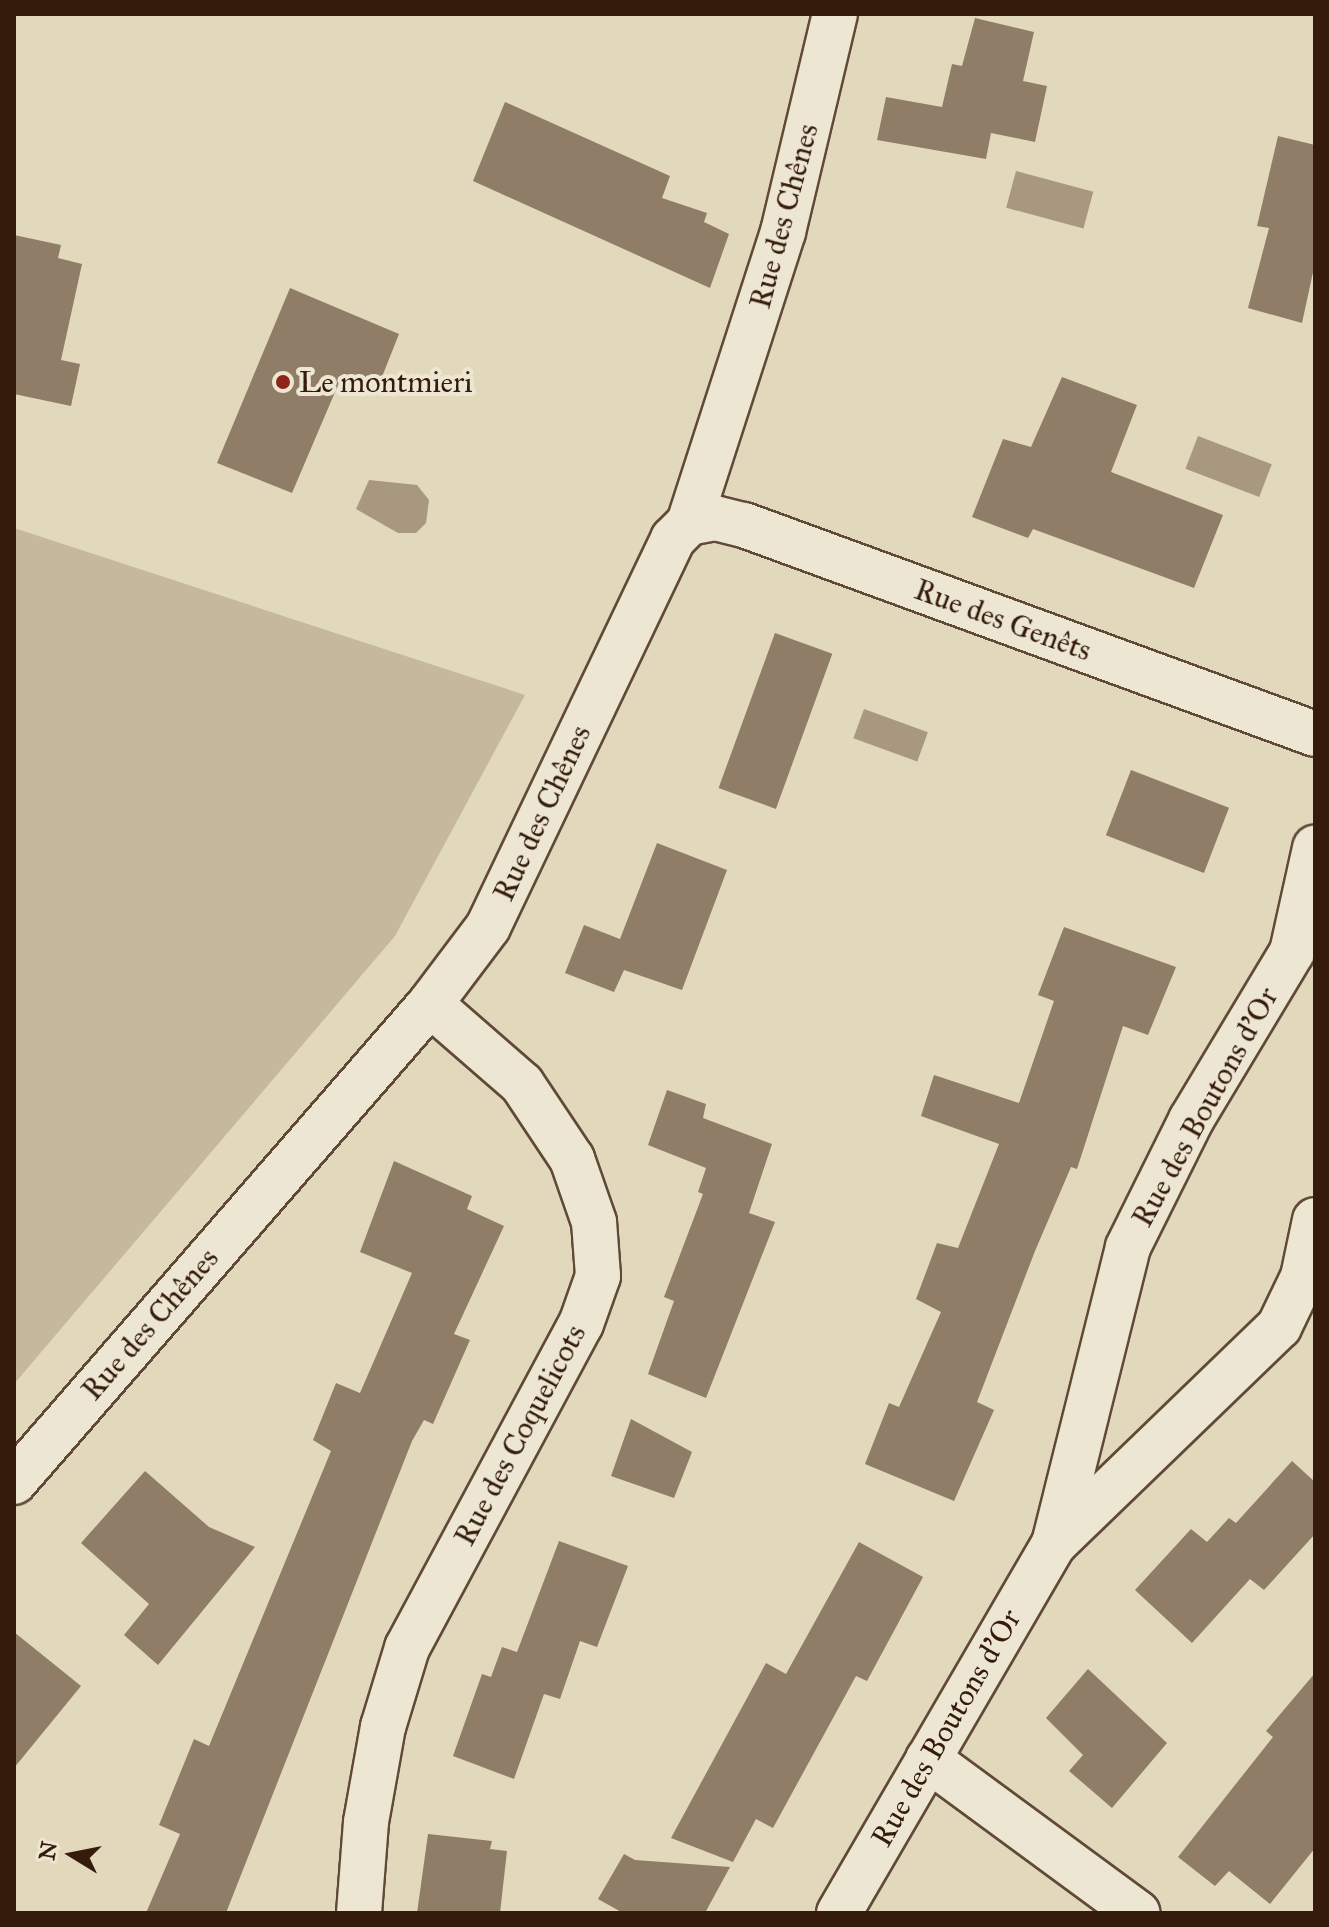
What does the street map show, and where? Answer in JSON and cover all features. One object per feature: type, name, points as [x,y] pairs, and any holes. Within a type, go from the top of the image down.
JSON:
[{"type":"street","name":"Rue des Chênes","points":[[14,1482],[430,1004],[488,927],[673,539],[689,523],[783,232],[835,14]]},
{"type":"street","name":"Rue des Genêts","points":[[689,523],[715,518],[744,525],[1315,734]]},
{"type":"street","name":"Rue des Boutons d'Or","points":[[1054,1544],[1128,1247],[1191,1120],[1303,958],[1315,848]]},
{"type":"street","name":"Rue des Coquelicots","points":[[359,1913],[366,1822],[383,1727],[407,1648],[581,1324],[598,1276],[594,1222],[572,1159],[522,1084],[430,1004]]},
{"type":"street","name":"Rue des Boutons d'Or","points":[[839,1913],[1054,1544],[1279,1327],[1303,1277],[1315,1220]]},
{"type":"street","points":[[928,1759],[1138,1913]]},
{"type":"shaded area","points":[[1016,171],[1093,192],[1083,228],[1006,208]]},
{"type":"shaded area","points":[[1198,436],[1272,464],[1259,497],[1185,469]]},
{"type":"shaded area","points":[[369,480],[417,485],[429,500],[426,523],[416,533],[398,533],[356,509]]},
{"type":"shaded area","points":[[14,528],[525,695],[395,936],[14,1384]]},
{"type":"shaded area","points":[[864,709],[928,732],[917,761],[853,738]]},
{"type":"building","points":[[975,18],[1034,32],[1023,81],[1047,86],[1035,142],[991,133],[986,159],[877,140],[886,97],[942,107],[952,64],[962,66]]},
{"type":"building","points":[[505,102],[670,176],[662,198],[707,213],[704,222],[729,234],[710,288],[473,181]]},
{"type":"building","points":[[1278,136],[1315,145],[1315,263],[1302,323],[1248,308],[1269,228],[1257,226]]},
{"type":"building","points":[[14,235],[61,245],[58,258],[82,264],[61,360],[80,364],[71,406],[14,394]]},
{"type":"building","points":[[290,288],[399,334],[376,392],[341,378],[292,493],[217,463]]},
{"type":"building","points":[[1062,377],[1137,405],[1111,472],[1223,515],[1194,588],[1033,529],[1028,538],[972,517],[1003,439],[1031,447]]},
{"type":"building","points":[[775,633],[832,654],[776,809],[719,788]]},
{"type":"building","points":[[1131,770],[1229,808],[1204,873],[1106,835]]},
{"type":"building","points":[[657,843],[727,870],[682,990],[624,970],[614,992],[565,973],[584,925],[620,939]]},
{"type":"building","points":[[1064,927],[1176,967],[1148,1035],[1123,1026],[1077,1169],[1071,1167],[977,1402],[994,1410],[954,1501],[865,1464],[889,1403],[899,1407],[941,1312],[916,1299],[937,1243],[958,1248],[999,1144],[921,1116],[934,1075],[1019,1103],[1054,1001],[1038,995]]},
{"type":"building","points":[[667,1090],[706,1104],[703,1118],[772,1144],[749,1213],[775,1222],[706,1398],[648,1374],[674,1301],[664,1297],[703,1194],[698,1192],[706,1168],[648,1145]]},
{"type":"building","points":[[394,1161],[472,1196],[467,1209],[504,1226],[454,1334],[470,1340],[433,1424],[424,1420],[412,1441],[226,1913],[146,1913],[180,1834],[159,1825],[194,1739],[209,1746],[331,1451],[313,1440],[336,1383],[360,1393],[412,1273],[360,1252]]},
{"type":"building","points":[[631,1419],[692,1452],[674,1498],[611,1476]]},
{"type":"building","points":[[1292,1461],[1315,1482],[1315,1534],[1264,1590],[1250,1579],[1192,1643],[1135,1590],[1191,1529],[1207,1542],[1229,1518],[1236,1523]]},
{"type":"building","points":[[145,1471],[209,1527],[255,1547],[158,1665],[124,1635],[149,1604],[81,1543]]},
{"type":"building","points":[[559,1541],[628,1566],[597,1647],[580,1641],[560,1699],[544,1694],[514,1779],[453,1756],[482,1674],[491,1677],[502,1647],[517,1652]]},
{"type":"building","points":[[859,1542],[923,1577],[867,1681],[856,1676],[773,1828],[756,1819],[733,1862],[671,1838],[766,1663],[786,1674]]},
{"type":"building","points":[[14,1632],[81,1686],[14,1768]]},
{"type":"building","points":[[1088,1669],[1167,1743],[1112,1808],[1069,1771],[1083,1755],[1046,1718]]},
{"type":"building","points":[[1315,1673],[1315,1848],[1270,1904],[1229,1871],[1215,1886],[1178,1857],[1273,1737],[1266,1731]]},
{"type":"building","points":[[428,1834],[492,1841],[490,1849],[507,1851],[500,1913],[417,1913]]},
{"type":"building","points":[[624,1854],[635,1860],[730,1867],[705,1913],[623,1913],[598,1899]]},
{"type":"place","name":"Le montmieri","points":[[283,382]]}]
